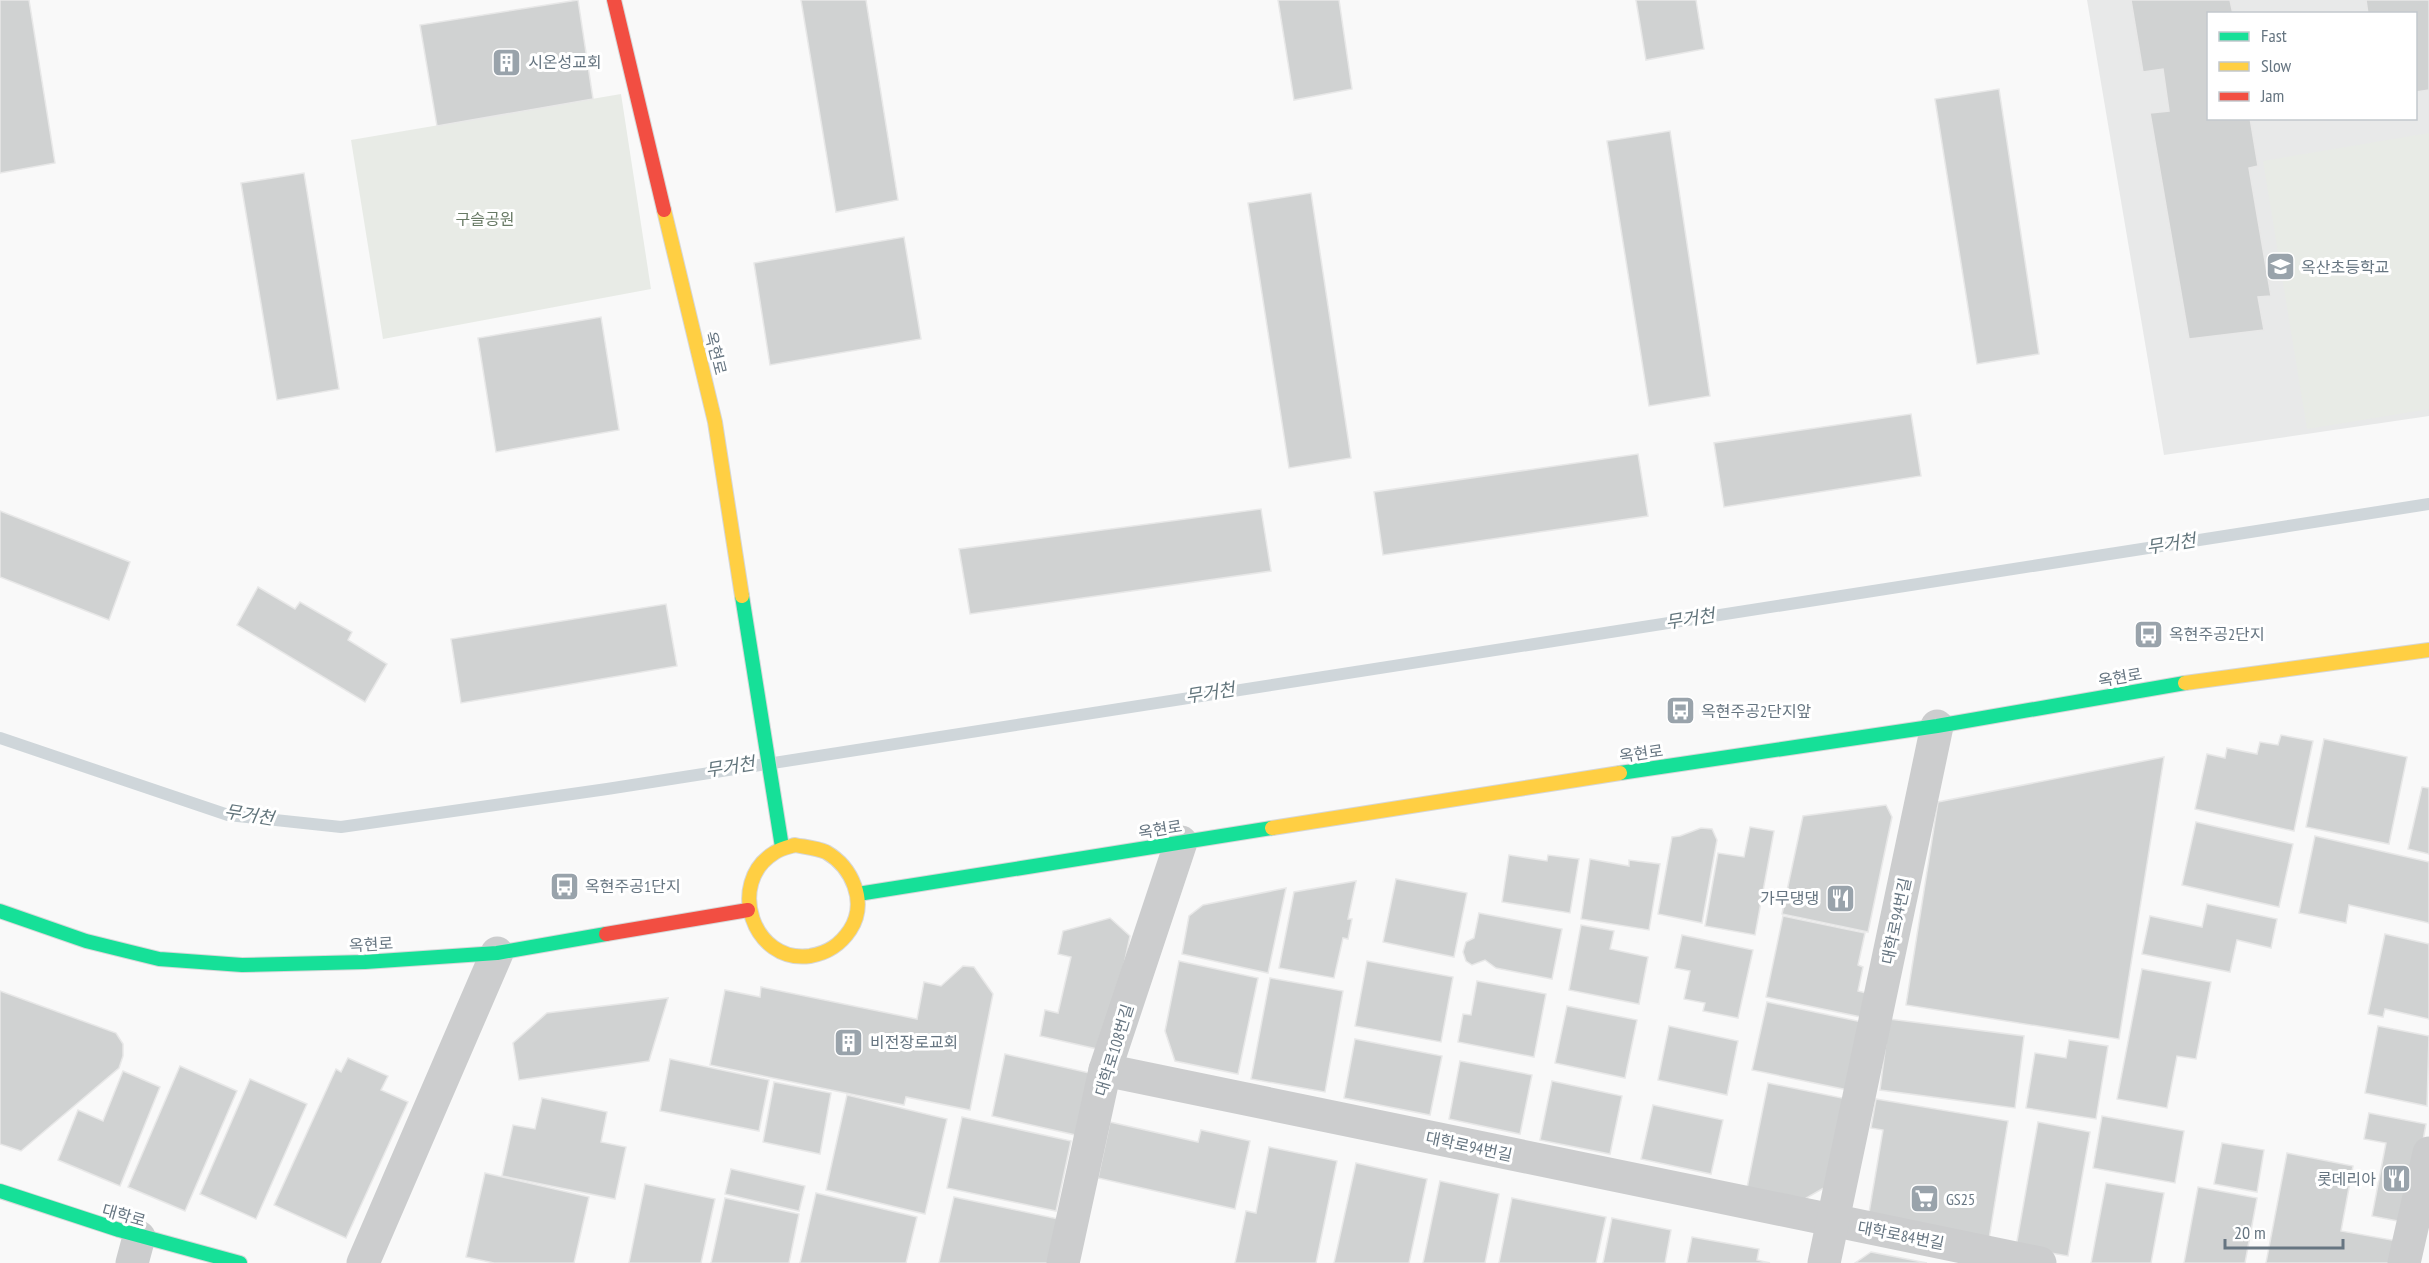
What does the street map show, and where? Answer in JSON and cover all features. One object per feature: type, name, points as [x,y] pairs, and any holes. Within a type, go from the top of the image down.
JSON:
[{"type":"main road","name":"옥현로","points":[[614,0],[716,422],[782,847]]},
{"type":"main road","name":"옥현로","points":[[858,894],[1529,787],[1937,726],[2152,688],[2429,650]]},
{"type":"main road","points":[[813,846],[829,852],[843,863],[853,877],[858,894],[857,914],[850,932],[837,945],[820,955],[801,957],[782,953],[766,943],[754,928],[748,910],[748,892],[754,875],[764,861],[782,847],[813,846]]},
{"type":"main road","name":"옥현로","points":[[0,911],[86,941],[159,959],[242,965],[365,962],[497,953],[748,910]]},
{"type":"main road","name":"대학로","points":[[0,1191],[81,1220],[135,1250],[240,1263]]},
{"type":"street","name":"대학로94번길","points":[[1824,1263],[1937,726]]},
{"type":"street","name":"대학로108번길","points":[[1063,1263],[1105,1070],[1181,842]]},
{"type":"street","points":[[363,1263],[497,953]]},
{"type":"street","name":"대학로94번길","points":[[1105,1070],[1833,1222]]},
{"type":"street","points":[[2404,1263],[2429,1153]]},
{"type":"street","name":"대학로84번길","points":[[1833,1222],[2040,1263]]},
{"type":"shaded area","name":"옥산초등학교","points":[[2087,0],[2429,0],[2429,416],[2164,455]]},
{"type":"green space","name":"구슬공원","points":[[621,94],[651,289],[383,339],[351,140]]},
{"type":"green space","points":[[2429,133],[2429,409],[2307,429],[2263,161]]},
{"type":"building","points":[[0,0],[29,0],[55,163],[0,173]]},
{"type":"building","name":"시온성교회","points":[[578,0],[593,99],[437,126],[420,25]]},
{"type":"building","points":[[801,0],[866,0],[898,200],[836,212]]},
{"type":"building","points":[[1278,0],[1339,0],[1352,89],[1294,100]]},
{"type":"building","points":[[1636,0],[1696,0],[1704,49],[1646,60]]},
{"type":"building","points":[[2131,0],[2230,0],[2233,12],[2207,12],[2207,120],[2250,120],[2258,166],[2249,168],[2271,296],[2258,297],[2264,330],[2189,339],[2150,113],[2169,111],[2163,69],[2143,72]]},
{"type":"building","points":[[2366,0],[2429,0],[2429,90],[2417,92],[2417,12],[2368,12]]},
{"type":"building","points":[[1999,89],[2039,354],[1977,364],[1935,99]]},
{"type":"building","points":[[1670,131],[1710,396],[1649,406],[1607,141]]},
{"type":"building","points":[[304,173],[339,389],[277,400],[241,183]]},
{"type":"building","points":[[1311,193],[1351,458],[1289,468],[1248,203]]},
{"type":"building","points":[[904,237],[921,339],[770,365],[754,263]]},
{"type":"building","points":[[601,317],[619,430],[496,452],[478,338]]},
{"type":"building","points":[[1911,414],[1921,476],[1724,507],[1714,443]]},
{"type":"building","points":[[1638,454],[1648,516],[1383,555],[1374,492]]},
{"type":"building","points":[[1261,509],[1271,571],[970,614],[959,549]]},
{"type":"building","points":[[0,511],[130,562],[109,620],[0,577]]},
{"type":"building","points":[[258,587],[295,609],[300,602],[352,632],[348,640],[387,664],[365,702],[237,625]]},
{"type":"building","points":[[666,604],[677,666],[461,703],[451,639]]},
{"type":"building","points":[[2281,735],[2313,741],[2294,831],[2195,809],[2207,754],[2225,758],[2227,748],[2257,754],[2260,742],[2278,745]]},
{"type":"building","points":[[2324,739],[2407,757],[2389,844],[2306,827]]},
{"type":"building","points":[[2164,757],[2119,1039],[1906,1005],[1938,802]]},
{"type":"building","points":[[2422,787],[2429,788],[2429,854],[2408,849]]},
{"type":"building","points":[[1886,805],[1892,817],[1868,932],[1782,914],[1803,816]]},
{"type":"building","points":[[2196,822],[2293,844],[2279,907],[2182,885]]},
{"type":"building","points":[[1750,827],[1774,831],[1755,935],[1705,926],[1718,853],[1744,857]]},
{"type":"building","points":[[1701,828],[1712,829],[1717,840],[1702,923],[1658,914],[1672,837]]},
{"type":"building","points":[[2315,836],[2429,862],[2429,923],[2349,905],[2346,923],[2299,913]]},
{"type":"building","points":[[1509,855],[1547,861],[1548,855],[1579,859],[1570,913],[1502,902]]},
{"type":"building","points":[[1590,859],[1629,866],[1629,860],[1660,864],[1649,930],[1581,919]]},
{"type":"building","points":[[1396,879],[1467,893],[1454,957],[1383,942]]},
{"type":"building","points":[[1356,881],[1348,919],[1352,919],[1348,939],[1343,938],[1334,978],[1279,968],[1294,892]]},
{"type":"building","points":[[1286,888],[1268,973],[1182,954],[1189,916],[1203,905]]},
{"type":"building","points":[[2207,904],[2277,919],[2271,948],[2237,940],[2230,972],[2142,954],[2150,916],[2202,927]]},
{"type":"building","points":[[1479,913],[1562,929],[1552,979],[1496,968],[1485,960],[1472,965],[1466,961],[1463,952],[1466,942],[1474,938]]},
{"type":"building","points":[[1783,916],[1865,933],[1858,965],[1863,967],[1858,991],[1866,993],[1861,1017],[1766,997]]},
{"type":"building","points":[[1110,918],[1130,936],[1106,1051],[1040,1036],[1045,1010],[1058,1013],[1071,957],[1058,954],[1063,931]]},
{"type":"building","points":[[1581,925],[1614,931],[1610,949],[1648,957],[1639,1004],[1569,990]]},
{"type":"building","points":[[2385,934],[2429,944],[2429,1019],[2385,1009],[2383,1017],[2368,1014]]},
{"type":"building","points":[[1682,935],[1753,950],[1738,1018],[1703,1011],[1705,1003],[1684,999],[1690,971],[1675,968]]},
{"type":"building","points":[[1179,961],[1258,978],[1238,1074],[1175,1061],[1165,1031]]},
{"type":"building","points":[[1367,961],[1453,977],[1441,1042],[1355,1026]]},
{"type":"building","name":"비전장로교회","points":[[963,966],[974,967],[993,994],[970,1110],[906,1097],[904,1105],[710,1065],[725,990],[760,997],[761,987],[917,1019],[924,982],[941,986]]},
{"type":"building","points":[[2142,969],[2211,982],[2196,1059],[2177,1056],[2167,1108],[2117,1099]]},
{"type":"building","points":[[1270,978],[1343,991],[1325,1092],[1251,1079]]},
{"type":"building","points":[[1477,981],[1546,994],[1534,1057],[1458,1042],[1463,1014],[1471,1015]]},
{"type":"building","points":[[0,991],[116,1033],[123,1044],[123,1056],[119,1068],[21,1151],[0,1144]]},
{"type":"building","points":[[668,998],[649,1061],[519,1080],[513,1043],[547,1013]]},
{"type":"building","points":[[1767,1002],[1862,1022],[1848,1090],[1752,1070]]},
{"type":"building","points":[[1567,1006],[1637,1020],[1625,1078],[1555,1063]]},
{"type":"building","points":[[1889,1019],[2024,1036],[2015,1108],[1880,1090]]},
{"type":"building","points":[[1669,1026],[1738,1041],[1727,1095],[1658,1080]]},
{"type":"building","points":[[2378,1026],[2429,1036],[2427,1106],[2365,1093]]},
{"type":"building","points":[[1355,1039],[1442,1056],[1430,1115],[1344,1098]]},
{"type":"building","points":[[2069,1040],[2108,1046],[2096,1119],[2026,1108],[2035,1053],[2066,1058]]},
{"type":"building","points":[[1005,1054],[1094,1074],[1080,1136],[992,1116]]},
{"type":"building","points":[[348,1058],[388,1076],[381,1090],[408,1102],[346,1238],[274,1205],[336,1069],[341,1072]]},
{"type":"building","points":[[670,1059],[769,1080],[759,1131],[660,1111]]},
{"type":"building","points":[[1460,1061],[1532,1075],[1520,1134],[1449,1119]]},
{"type":"building","points":[[180,1066],[237,1091],[185,1211],[128,1187]]},
{"type":"building","points":[[123,1071],[160,1087],[120,1186],[58,1160],[78,1110],[103,1121]]},
{"type":"building","points":[[250,1079],[307,1104],[256,1219],[200,1194]]},
{"type":"building","points":[[1552,1081],[1622,1096],[1610,1154],[1540,1140]]},
{"type":"building","points":[[774,1082],[831,1093],[820,1154],[763,1142]]},
{"type":"building","points":[[1768,1083],[1847,1099],[1829,1185],[1796,1204],[1746,1193]]},
{"type":"building","points":[[847,1095],[947,1119],[925,1214],[826,1190]]},
{"type":"building","points":[[542,1098],[607,1112],[601,1142],[626,1147],[615,1199],[502,1176],[513,1125],[535,1129]]},
{"type":"building","points":[[1876,1099],[2008,1121],[1989,1239],[1868,1219],[1883,1130],[1871,1128]]},
{"type":"building","points":[[1653,1105],[1723,1120],[1711,1174],[1641,1159]]},
{"type":"building","name":"롯데리아","points":[[2369,1113],[2426,1124],[2408,1223],[2372,1216],[2386,1143],[2364,1139]]},
{"type":"building","points":[[2102,1116],[2184,1131],[2175,1183],[2093,1168]]},
{"type":"building","points":[[962,1117],[1071,1141],[1056,1211],[947,1188]]},
{"type":"building","points":[[1110,1122],[1198,1142],[1201,1130],[1250,1141],[1235,1209],[1098,1178]]},
{"type":"building","points":[[2038,1122],[2090,1132],[2068,1256],[2016,1247]]},
{"type":"building","points":[[2222,1143],[2264,1150],[2257,1192],[2214,1184]]},
{"type":"building","points":[[1269,1147],[1337,1161],[1316,1263],[1235,1263],[1246,1211],[1256,1213]]},
{"type":"building","points":[[2287,1153],[2353,1166],[2341,1231],[2403,1242],[2400,1263],[2266,1263]]},
{"type":"building","points":[[1356,1163],[1427,1179],[1409,1263],[1334,1263]]},
{"type":"building","points":[[731,1169],[805,1186],[799,1211],[725,1194]]},
{"type":"building","points":[[485,1173],[589,1197],[574,1263],[494,1263],[466,1257]]},
{"type":"building","points":[[1440,1181],[1499,1194],[1485,1263],[1423,1263]]},
{"type":"building","points":[[2106,1183],[2164,1193],[2151,1263],[2091,1263]]},
{"type":"building","points":[[645,1184],[715,1199],[701,1263],[629,1263]]},
{"type":"building","points":[[2198,1187],[2257,1198],[2245,1263],[2184,1263]]},
{"type":"building","points":[[816,1193],[917,1217],[906,1263],[800,1263]]},
{"type":"building","points":[[954,1197],[1063,1220],[1053,1263],[939,1263]]},
{"type":"building","points":[[725,1198],[799,1214],[789,1263],[711,1263]]},
{"type":"building","points":[[1512,1198],[1606,1217],[1596,1263],[1499,1263]]},
{"type":"building","points":[[1612,1218],[1671,1230],[1665,1263],[1603,1263]]},
{"type":"building","points":[[1692,1237],[1759,1249],[1757,1260],[1770,1263],[1687,1263]]},
{"type":"building","points":[[1871,1252],[1927,1263],[1855,1263]]},
{"type":"waterway","name":"무거천","points":[[0,738],[228,815],[341,827],[607,789],[2429,504]]},
{"type":"traffic: fast","points":[[742,596],[782,847]]},
{"type":"traffic: fast","points":[[1620,773],[1937,726],[2185,683]]},
{"type":"traffic: fast","points":[[858,894],[1272,828]]},
{"type":"traffic: fast","points":[[0,911],[86,941],[159,959],[242,965],[365,962],[497,953],[606,934]]},
{"type":"traffic: fast","points":[[0,1191],[119,1230],[240,1263]]},
{"type":"traffic: slow","points":[[664,210],[715,422],[742,596]]},
{"type":"traffic: slow","points":[[2185,683],[2429,650]]},
{"type":"traffic: slow","points":[[1272,828],[1620,773]]},
{"type":"traffic: slow","points":[[795,845],[826,852],[835,859],[850,876],[857,897],[858,908],[850,930],[838,944],[822,953],[810,956],[790,955],[774,948],[761,935],[753,919],[749,901],[751,883],[759,866],[776,852],[795,845]]},
{"type":"traffic: jam","points":[[614,0],[664,210]]},
{"type":"traffic: jam","points":[[606,934],[748,910]]},
{"type":"place","name":"시온성교회","points":[[507,62]]},
{"type":"place","name":"옥산초등학교","points":[[2280,267]]},
{"type":"place","name":"옥현주공2단지","points":[[2148,634]]},
{"type":"place","name":"옥현주공2단지앞","points":[[1680,711]]},
{"type":"place","name":"옥현주공1단지","points":[[564,886]]},
{"type":"place","name":"가무댕댕","points":[[1840,898]]},
{"type":"place","name":"비전장로교회","points":[[849,1042]]},
{"type":"place","name":"롯데리아","points":[[2397,1179]]},
{"type":"place","name":"GS25","points":[[1925,1199]]}]
